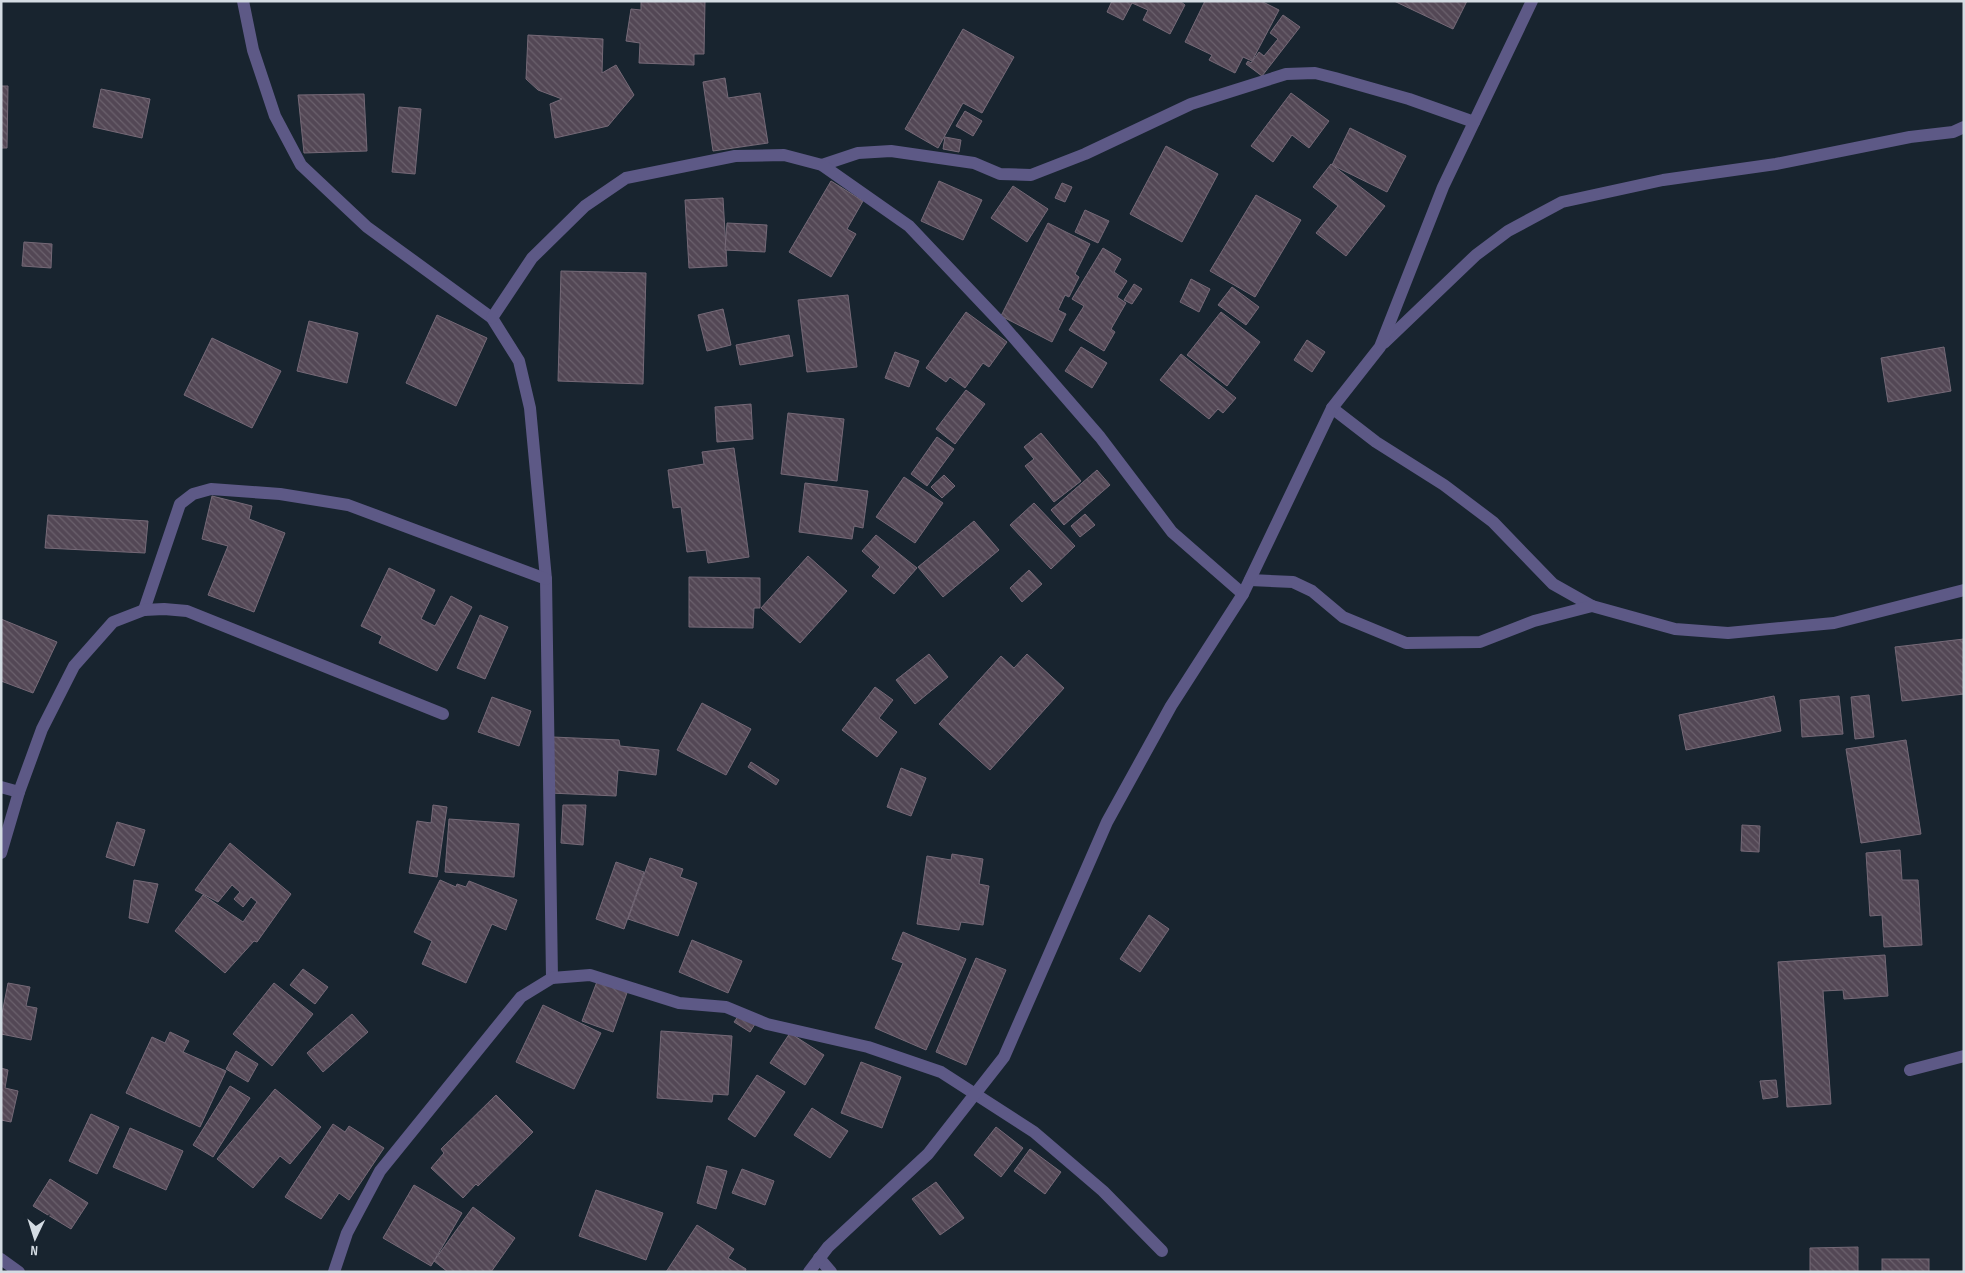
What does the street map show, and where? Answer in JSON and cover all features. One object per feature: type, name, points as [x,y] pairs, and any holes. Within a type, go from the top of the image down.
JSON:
[{"type":"street","points":[[243,1],[253,50],[275,116],[301,165],[367,227],[492,318],[519,361],[530,408],[546,579],[552,978]]},
{"type":"street","points":[[1380,347],[1443,187],[1532,1]]},
{"type":"street","points":[[822,165],[858,153],[891,151],[974,163],[1000,174],[1031,175],[1085,154],[1191,104],[1286,74],[1314,73],[1335,78],[1409,99],[1474,122]]},
{"type":"street","points":[[809,1272],[819,1258],[928,1154],[1004,1057],[1107,822],[1171,706],[1244,594],[1332,408],[1380,347],[1476,255],[1508,231],[1562,202],[1663,180],[1776,164],[1910,137],[1954,132],[1964,128]]},
{"type":"street","points":[[492,318],[532,258],[584,206],[626,178],[735,156],[784,156],[822,165],[909,226],[1001,323],[1100,436],[1172,532],[1244,594]]},
{"type":"street","points":[[1332,408],[1376,442],[1451,490],[1493,522],[1553,584],[1592,606],[1675,629],[1728,633],[1834,623],[1964,590]]},
{"type":"street","points":[[144,610],[180,504],[193,494],[212,489],[280,494],[348,505],[546,579]]},
{"type":"street","points":[[1250,580],[1293,582],[1312,591],[1343,618],[1406,643],[1480,642],[1534,621],[1592,606]]},
{"type":"street","points":[[1,853],[19,792],[42,729],[74,666],[112,622],[144,610],[164,608],[187,611],[443,714]]},
{"type":"street","points":[[1,787],[19,792]]},
{"type":"street","points":[[334,1272],[347,1233],[380,1172],[522,997],[552,978],[590,975],[679,1003],[726,1007],[767,1024],[868,1047],[941,1072],[977,1093],[1034,1132],[1102,1191],[1162,1251]]},
{"type":"street","points":[[1910,1070],[1964,1056]]},
{"type":"street","points":[[819,1258],[831,1272]]},
{"type":"street","points":[[1,1259],[19,1272]]},
{"type":"building","points":[[641,1],[705,1],[704,54],[694,54],[694,65],[639,63],[640,43],[626,41],[631,9],[641,10]]},
{"type":"building","points":[[1112,1],[1180,1],[1185,5],[1170,34],[1143,20],[1148,10],[1132,3],[1123,20],[1107,12]]},
{"type":"building","points":[[1205,1],[1261,1],[1279,10],[1252,61],[1243,57],[1235,73],[1209,60],[1212,55],[1185,42]]},
{"type":"building","points":[[1394,1],[1467,1],[1453,29]]},
{"type":"building","points":[[1283,15],[1300,27],[1262,76],[1246,64],[1248,61],[1251,63],[1259,52],[1264,56],[1278,39],[1270,33]]},
{"type":"building","points":[[963,29],[1014,57],[982,113],[963,103],[938,148],[905,129]]},
{"type":"building","points":[[528,35],[603,39],[602,73],[616,65],[634,95],[608,126],[555,138],[550,104],[562,99],[538,90],[526,79]]},
{"type":"building","points":[[725,78],[728,98],[760,93],[768,143],[713,151],[703,82]]},
{"type":"building","points":[[1,86],[8,86],[7,148],[1,148]]},
{"type":"building","points":[[101,89],[150,99],[142,138],[93,127]]},
{"type":"building","points":[[1291,93],[1329,121],[1309,148],[1292,135],[1273,162],[1251,146]]},
{"type":"building","points":[[364,94],[367,151],[304,153],[298,95]]},
{"type":"building","points":[[399,107],[421,109],[415,174],[392,172]]},
{"type":"building","points":[[965,111],[982,121],[973,136],[956,126]]},
{"type":"building","points":[[1350,128],[1406,156],[1387,192],[1332,165]]},
{"type":"building","points":[[945,137],[961,140],[959,152],[943,149]]},
{"type":"building","points":[[1166,146],[1218,174],[1182,242],[1130,214]]},
{"type":"building","points":[[1331,164],[1385,206],[1346,256],[1316,233],[1338,206],[1313,187]]},
{"type":"building","points":[[831,181],[863,201],[847,229],[856,234],[831,277],[789,252]]},
{"type":"building","points":[[939,181],[982,200],[963,240],[921,221]]},
{"type":"building","points":[[1062,183],[1072,187],[1065,202],[1055,198]]},
{"type":"building","points":[[1013,186],[1048,209],[1027,242],[991,218]]},
{"type":"building","points":[[1256,195],[1301,220],[1255,297],[1210,271]]},
{"type":"building","points":[[723,198],[727,266],[689,268],[685,200]]},
{"type":"building","points":[[1085,210],[1109,221],[1098,243],[1075,232]]},
{"type":"building","points":[[727,223],[767,225],[765,252],[725,250]]},
{"type":"building","points":[[1048,223],[1090,244],[1075,274],[1079,277],[1069,297],[1065,295],[1058,310],[1066,314],[1052,342],[1001,316]]},
{"type":"building","points":[[24,242],[52,244],[51,268],[22,266]]},
{"type":"building","points":[[1103,248],[1121,259],[1114,272],[1127,281],[1117,297],[1126,303],[1111,329],[1115,332],[1104,351],[1069,330],[1084,306],[1072,299]]},
{"type":"building","points":[[561,271],[646,273],[643,384],[558,381]]},
{"type":"building","points":[[1191,279],[1210,289],[1199,312],[1180,302]]},
{"type":"building","points":[[1134,284],[1142,289],[1132,304],[1124,300]]},
{"type":"building","points":[[1232,287],[1259,307],[1246,325],[1218,305]]},
{"type":"building","points":[[848,295],[857,367],[807,372],[798,300]]},
{"type":"building","points":[[723,309],[731,345],[707,351],[698,315]]},
{"type":"building","points":[[966,312],[1007,342],[989,367],[983,363],[965,388],[950,377],[946,382],[926,368]]},
{"type":"building","points":[[1221,312],[1260,342],[1227,386],[1187,355]]},
{"type":"building","points":[[437,315],[487,338],[456,406],[406,383]]},
{"type":"building","points":[[309,321],[358,333],[347,383],[297,371]]},
{"type":"building","points":[[789,335],[793,356],[740,365],[736,345]]},
{"type":"building","points":[[212,338],[281,371],[252,428],[184,395]]},
{"type":"building","points":[[1307,340],[1325,352],[1312,372],[1294,360]]},
{"type":"building","points":[[1081,347],[1107,363],[1092,388],[1065,371]]},
{"type":"building","points":[[1944,347],[1951,391],[1888,402],[1881,358]]},
{"type":"building","points":[[895,352],[919,361],[909,387],[885,378]]},
{"type":"building","points":[[1181,354],[1236,398],[1223,413],[1218,409],[1209,419],[1160,380]]},
{"type":"building","points":[[966,390],[985,404],[955,444],[936,429]]},
{"type":"building","points":[[751,404],[753,439],[717,442],[715,407]]},
{"type":"building","points":[[788,413],[844,419],[837,481],[781,474]]},
{"type":"building","points":[[1041,433],[1081,481],[1054,502],[1025,466],[1034,459],[1024,447]]},
{"type":"building","points":[[937,437],[954,449],[927,486],[911,474]]},
{"type":"building","points":[[734,448],[749,557],[708,563],[706,550],[687,552],[681,507],[673,508],[668,470],[704,464],[702,452]]},
{"type":"building","points":[[1097,470],[1110,485],[1064,525],[1051,510]]},
{"type":"building","points":[[944,475],[955,486],[942,498],[931,487]]},
{"type":"building","points":[[904,477],[943,503],[915,543],[876,517]]},
{"type":"building","points":[[805,483],[868,491],[863,528],[854,526],[852,539],[799,532]]},
{"type":"building","points":[[212,496],[252,506],[249,519],[285,533],[254,612],[208,595],[228,546],[202,539]]},
{"type":"building","points":[[1034,503],[1075,546],[1051,569],[1010,525]]},
{"type":"building","points":[[1085,514],[1095,525],[1080,537],[1071,526]]},
{"type":"building","points":[[48,515],[148,521],[145,553],[45,548]]},
{"type":"building","points":[[974,521],[999,550],[943,597],[918,567]]},
{"type":"building","points":[[876,535],[917,568],[894,594],[872,576],[880,567],[862,551]]},
{"type":"building","points":[[808,556],[847,591],[800,643],[761,608]]},
{"type":"building","points":[[389,568],[435,590],[421,619],[435,626],[451,596],[472,607],[437,671],[379,643],[382,636],[361,626]]},
{"type":"building","points":[[1029,570],[1042,584],[1022,602],[1010,588]]},
{"type":"building","points":[[689,577],[760,578],[760,608],[754,608],[753,628],[689,627]]},
{"type":"building","points":[[480,615],[508,627],[485,679],[457,668]]},
{"type":"building","points":[[1,619],[57,642],[33,693],[1,681]]},
{"type":"building","points":[[1964,639],[1964,694],[1902,701],[1895,647]]},
{"type":"building","points":[[929,654],[948,677],[915,704],[896,680]]},
{"type":"building","points":[[1027,654],[1064,688],[990,770],[939,724],[1001,656],[1014,668]]},
{"type":"building","points":[[875,687],[893,700],[879,718],[897,732],[877,757],[842,730]]},
{"type":"building","points":[[1869,695],[1874,737],[1855,739],[1851,697]]},
{"type":"building","points":[[1774,696],[1781,731],[1686,750],[1679,715]]},
{"type":"building","points":[[1839,696],[1843,734],[1802,737],[1800,700]]},
{"type":"building","points":[[492,697],[531,711],[519,746],[478,732]]},
{"type":"building","points":[[702,703],[751,729],[726,775],[677,750]]},
{"type":"building","points":[[553,737],[619,740],[620,746],[659,750],[656,775],[618,770],[616,796],[550,793]]},
{"type":"building","points":[[1906,740],[1921,834],[1861,843],[1846,749]]},
{"type":"building","points":[[751,762],[779,780],[776,785],[748,767]]},
{"type":"building","points":[[901,768],[926,778],[911,816],[887,807]]},
{"type":"building","points":[[433,805],[447,807],[437,877],[409,873],[417,821],[431,823]]},
{"type":"building","points":[[563,805],[586,805],[583,845],[561,843]]},
{"type":"building","points":[[449,819],[519,824],[514,877],[445,872]]},
{"type":"building","points":[[117,822],[145,830],[134,866],[106,857]]},
{"type":"building","points":[[1742,825],[1760,826],[1759,852],[1741,851]]},
{"type":"building","points":[[230,843],[291,894],[257,942],[254,941],[225,973],[175,931],[203,895],[243,922],[257,902],[251,897],[243,907],[234,899],[240,892],[232,885],[218,902],[195,890]]},
{"type":"building","points":[[1900,850],[1902,880],[1918,880],[1922,945],[1884,947],[1882,915],[1870,916],[1866,853]]},
{"type":"building","points":[[952,854],[983,859],[979,884],[989,886],[983,925],[961,922],[959,930],[917,924],[927,856],[951,860]]},
{"type":"building","points":[[650,858],[683,869],[680,877],[697,883],[678,936],[628,919]]},
{"type":"building","points":[[616,862],[644,872],[624,929],[596,919]]},
{"type":"building","points":[[134,880],[158,884],[148,923],[129,918]]},
{"type":"building","points":[[440,880],[456,887],[457,884],[466,887],[469,881],[517,900],[506,930],[492,924],[466,983],[422,964],[432,941],[414,932]]},
{"type":"building","points":[[1149,915],[1169,929],[1140,972],[1120,959]]},
{"type":"building","points":[[903,932],[966,959],[926,1050],[875,1028],[903,963],[892,959]]},
{"type":"building","points":[[692,940],[742,961],[728,993],[679,972]]},
{"type":"building","points":[[1885,955],[1888,996],[1844,999],[1843,990],[1823,991],[1831,1104],[1787,1107],[1778,962]]},
{"type":"building","points":[[976,958],[1006,970],[966,1065],[936,1052]]},
{"type":"building","points":[[303,969],[328,987],[315,1004],[290,985]]},
{"type":"building","points":[[598,979],[628,990],[613,1032],[582,1021]]},
{"type":"building","points":[[8,983],[30,987],[26,1006],[37,1008],[31,1040],[1,1034],[1,1019]]},
{"type":"building","points":[[274,983],[313,1014],[272,1066],[233,1034]]},
{"type":"building","points":[[543,1005],[601,1033],[574,1089],[516,1062]]},
{"type":"building","points":[[352,1014],[368,1032],[323,1072],[307,1053]]},
{"type":"building","points":[[740,1014],[755,1024],[750,1032],[734,1022]]},
{"type":"building","points":[[661,1031],[732,1036],[728,1095],[713,1094],[712,1102],[657,1098]]},
{"type":"building","points":[[170,1032],[189,1041],[183,1052],[226,1071],[200,1127],[126,1093],[152,1037],[165,1043]]},
{"type":"building","points":[[790,1033],[824,1055],[805,1085],[770,1063]]},
{"type":"building","points":[[236,1051],[258,1064],[248,1082],[226,1069]]},
{"type":"building","points":[[861,1062],[901,1077],[882,1128],[841,1113]]},
{"type":"building","points":[[1,1068],[8,1070],[5,1088],[18,1091],[11,1122],[1,1120]]},
{"type":"building","points":[[757,1075],[785,1092],[755,1137],[728,1119]]},
{"type":"building","points":[[1776,1080],[1778,1097],[1763,1099],[1760,1081]]},
{"type":"building","points":[[230,1086],[250,1098],[213,1157],[193,1145]]},
{"type":"building","points":[[275,1089],[321,1127],[290,1164],[280,1156],[253,1188],[217,1159]]},
{"type":"building","points":[[496,1095],[533,1132],[478,1186],[476,1184],[463,1198],[431,1168],[444,1153],[441,1149]]},
{"type":"building","points":[[812,1108],[848,1131],[830,1158],[794,1135]]},
{"type":"building","points":[[91,1114],[119,1127],[97,1174],[69,1161]]},
{"type":"building","points":[[333,1124],[345,1132],[349,1126],[384,1148],[349,1200],[339,1193],[321,1219],[285,1197]]},
{"type":"building","points":[[996,1127],[1023,1148],[1001,1177],[974,1155]]},
{"type":"building","points":[[130,1128],[183,1151],[166,1190],[113,1167]]},
{"type":"building","points":[[1030,1149],[1061,1172],[1045,1194],[1014,1171]]},
{"type":"building","points":[[707,1166],[727,1171],[716,1209],[697,1203]]},
{"type":"building","points":[[742,1169],[774,1181],[765,1205],[732,1193]]},
{"type":"building","points":[[50,1179],[88,1203],[71,1229],[33,1206]]},
{"type":"building","points":[[936,1182],[964,1218],[940,1235],[912,1199]]},
{"type":"building","points":[[414,1185],[462,1213],[431,1266],[383,1238]]},
{"type":"building","points":[[596,1190],[663,1213],[646,1260],[579,1236]]},
{"type":"building","points":[[473,1207],[515,1238],[491,1272],[448,1272],[434,1261]]},
{"type":"building","points":[[697,1225],[734,1249],[728,1258],[746,1269],[745,1272],[666,1272]]},
{"type":"building","points":[[1858,1247],[1858,1272],[1810,1272],[1810,1248]]},
{"type":"building","points":[[1882,1259],[1929,1259],[1929,1272],[1882,1272]]}]
